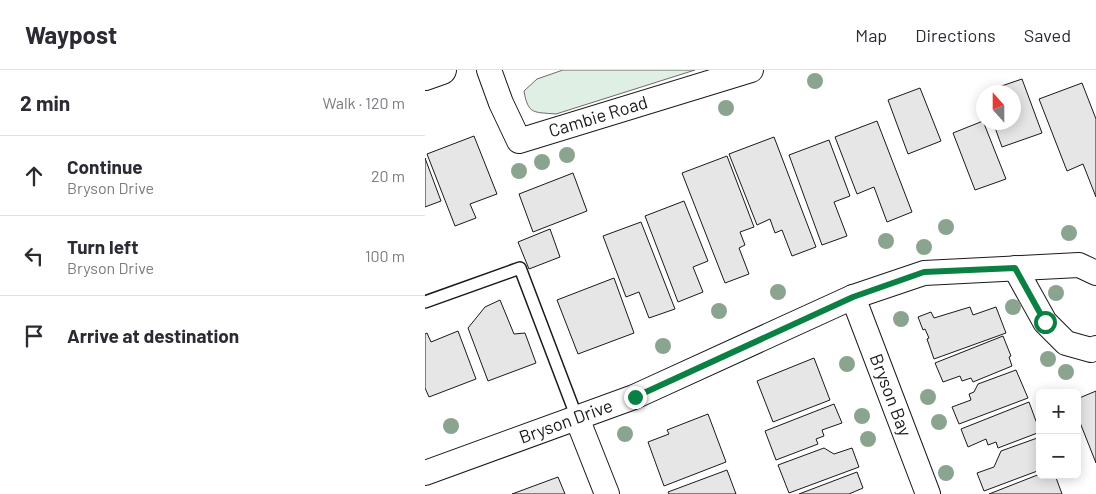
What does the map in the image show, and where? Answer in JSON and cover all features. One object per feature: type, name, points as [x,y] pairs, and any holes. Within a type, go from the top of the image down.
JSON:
[{"type":"main road","points":[[425,76],[442,70]]},
{"type":"street","name":"Cambie Road","points":[[489,70],[501,103],[519,141],[751,70]]},
{"type":"street","name":"Bryson Drive","points":[[425,473],[635,397],[853,297],[924,272],[1079,265],[1096,273]]},
{"type":"street","points":[[1015,268],[1045,322],[1067,343],[1091,350],[1096,348]]},
{"type":"street","name":"Bryson Bay","points":[[853,297],[928,494]]},
{"type":"street","points":[[577,418],[607,494]]},
{"type":"lane","points":[[425,302],[520,268],[577,418]]},
{"type":"green space","points":[[563,70],[695,70],[556,114],[533,111],[528,104],[524,91],[537,79]]},
{"type":"building","points":[[1022,79],[1042,133],[1002,147],[996,130],[1021,130],[1021,85],[1004,85]]},
{"type":"building","points":[[1082,83],[1096,119],[1096,197],[1083,164],[1067,171],[1039,99]]},
{"type":"building","points":[[920,88],[941,141],[908,154],[888,100]]},
{"type":"building","points":[[877,121],[912,212],[887,222],[874,187],[857,194],[835,137]]},
{"type":"building","points":[[976,124],[976,130],[987,130],[1006,179],[975,190],[953,133]]},
{"type":"building","points":[[474,136],[497,194],[470,204],[476,218],[455,226],[427,154]]},
{"type":"building","points":[[774,137],[816,247],[792,256],[782,230],[775,233],[770,219],[757,225],[729,154]]},
{"type":"building","points":[[829,140],[850,196],[834,202],[847,236],[822,245],[789,155]]},
{"type":"building","points":[[727,156],[754,227],[740,232],[745,245],[739,248],[749,274],[725,283],[682,173]]},
{"type":"building","points":[[425,158],[441,201],[425,207]]},
{"type":"building","points":[[573,173],[587,211],[533,232],[519,194]]},
{"type":"building","points":[[684,201],[708,261],[693,267],[703,292],[678,302],[645,216]]},
{"type":"building","points":[[641,222],[675,309],[649,318],[639,292],[626,297],[603,236]]},
{"type":"building","points":[[550,229],[560,257],[529,269],[518,242]]},
{"type":"building","points":[[614,278],[634,333],[578,354],[557,300]]},
{"type":"building","points":[[500,300],[514,334],[525,333],[536,363],[488,381],[468,328],[485,307]]},
{"type":"building","points":[[970,307],[973,315],[996,307],[1006,333],[934,359],[927,339],[929,338],[925,329],[923,330],[918,317],[931,312],[934,318]]},
{"type":"building","points":[[458,331],[476,379],[429,397],[425,388],[425,334],[427,333],[431,342]]},
{"type":"building","points":[[1003,336],[1011,356],[1009,357],[1012,366],[973,382],[971,378],[962,381],[960,376],[943,382],[935,363]]},
{"type":"building","points":[[814,358],[830,400],[773,422],[757,381]]},
{"type":"building","points":[[1016,370],[1028,398],[959,424],[952,407],[971,400],[969,394],[974,392],[978,384]]},
{"type":"building","points":[[1096,391],[1096,463],[1081,425],[1081,397]]},
{"type":"building","points":[[1029,402],[1036,421],[1036,434],[998,448],[996,442],[988,445],[986,439],[968,447],[961,429]]},
{"type":"building","points":[[834,404],[842,423],[822,430],[824,436],[816,439],[818,444],[776,460],[765,431]]},
{"type":"building","points":[[708,414],[726,462],[664,486],[648,442],[669,434],[667,430]]},
{"type":"building","points":[[1036,438],[1036,472],[984,491],[977,473],[994,467],[1001,451]]},
{"type":"building","points":[[824,448],[834,454],[852,448],[859,467],[789,493],[778,465]]},
{"type":"building","points":[[727,470],[736,494],[669,494],[668,492]]},
{"type":"building","points":[[857,472],[863,488],[849,494],[799,494]]},
{"type":"building","points":[[1036,476],[1036,479],[1056,479],[1062,494],[989,494]]},
{"type":"building","points":[[558,477],[565,494],[512,494]]},
{"type":"route","points":[[635,397],[853,297],[924,272],[1015,268],[1045,322]]}]
